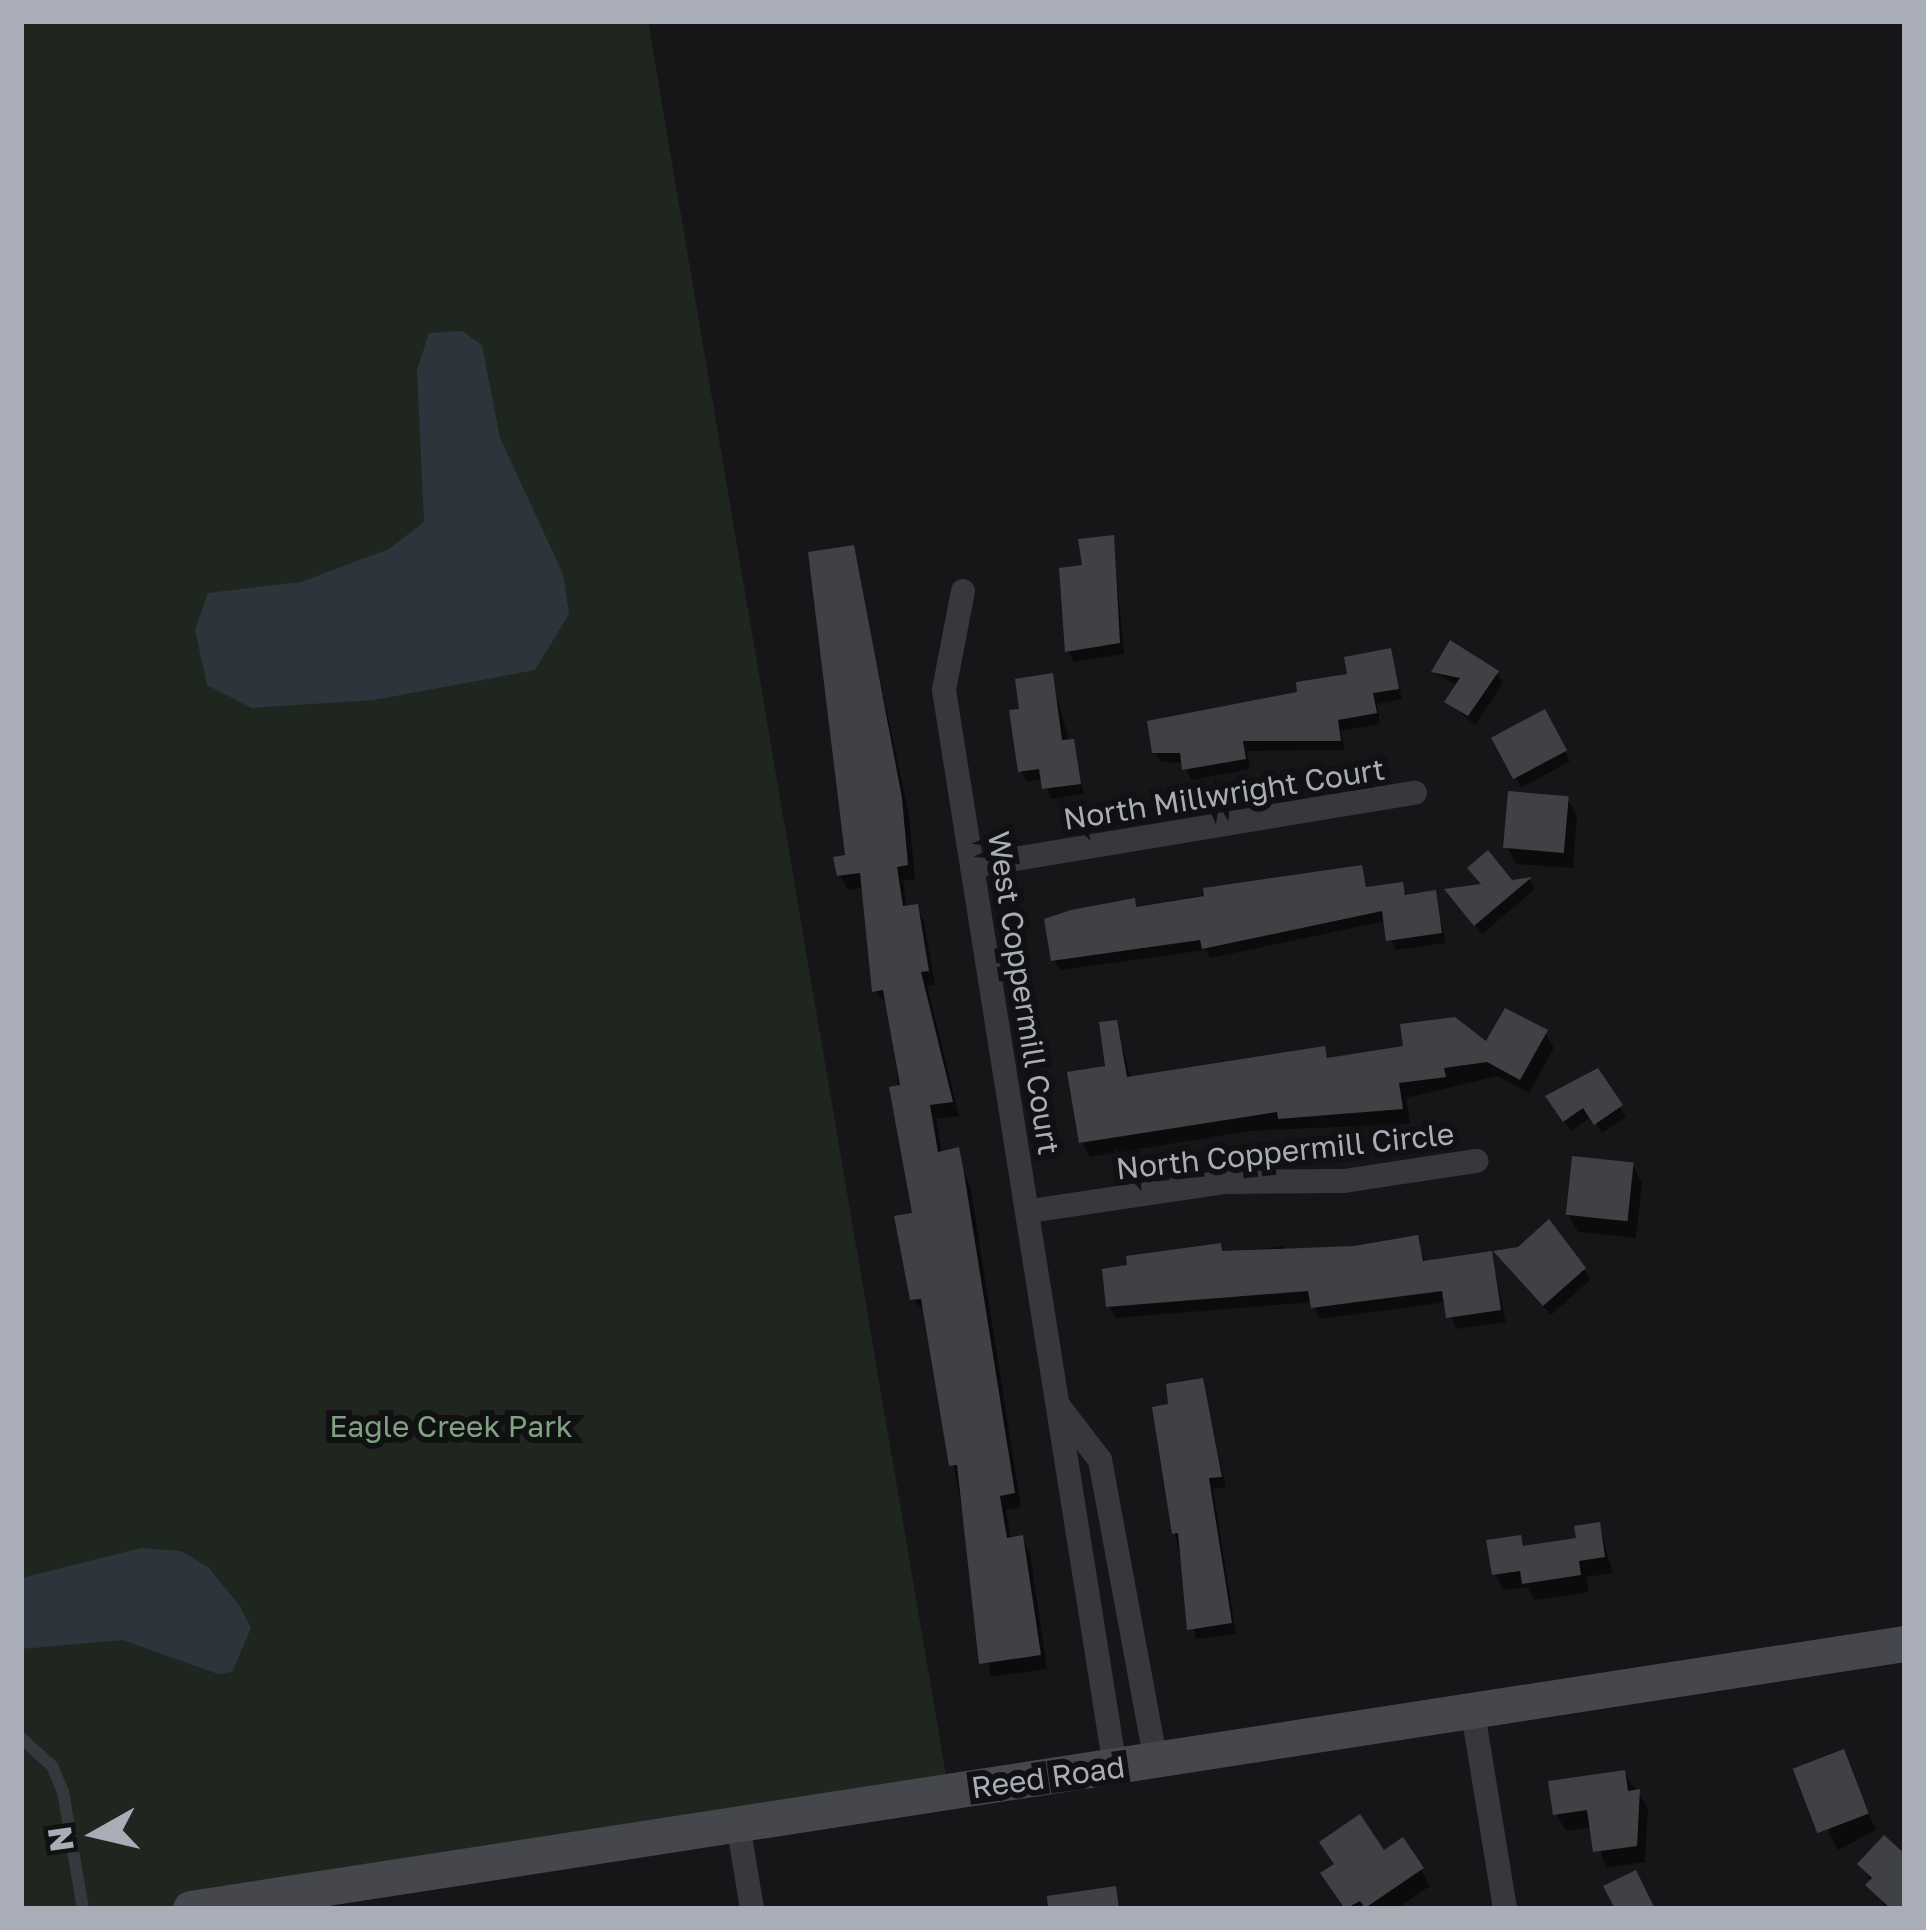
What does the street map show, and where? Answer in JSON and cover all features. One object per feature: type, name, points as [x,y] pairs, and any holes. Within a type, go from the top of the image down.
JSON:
[{"type":"main road","name":"Reed Road","points":[[191,1909],[1905,1644]]},
{"type":"street","name":"West Coppermill Court","points":[[964,591],[944,690],[1115,1767]]},
{"type":"street","name":"North Millwright Court","points":[[972,866],[1415,793]]},
{"type":"street","name":"North Coppermill Circle","points":[[1030,1211],[1224,1182],[1344,1181],[1476,1161]]},
{"type":"street","name":"West Coppermill Court","points":[[1060,1407],[1100,1460],[1156,1761]]},
{"type":"street","points":[[1473,1712],[1505,1909]]},
{"type":"street","points":[[738,1824],[752,1909]]},
{"type":"lane","points":[[21,1738],[52,1766],[63,1792],[83,1909]]},
{"type":"green space","name":"Eagle Creek Park","points":[[21,21],[648,21],[948,1787],[156,1909],[21,1909]]},
{"type":"shaded area","points":[[462,331],[482,345],[500,438],[563,574],[569,614],[535,670],[374,700],[252,708],[207,685],[195,630],[208,593],[301,582],[389,549],[424,522],[417,370],[429,333]]},
{"type":"shaded area","points":[[142,1548],[181,1551],[208,1567],[239,1605],[251,1628],[232,1672],[218,1674],[123,1640],[21,1649],[21,1578]]},
{"type":"building","points":[[1114,535],[1120,643],[1065,652],[1059,568],[1082,565],[1078,539]]},
{"type":"building","points":[[854,545],[902,798],[908,865],[897,867],[903,906],[918,904],[929,971],[921,972],[953,1102],[930,1105],[938,1152],[959,1147],[1015,1493],[1000,1496],[1007,1538],[1023,1535],[1041,1655],[979,1664],[957,1465],[949,1466],[921,1299],[910,1300],[894,1216],[912,1213],[889,1087],[900,1085],[883,990],[872,992],[860,873],[837,876],[833,857],[845,855],[808,552]]},
{"type":"building","points":[[1450,640],[1499,671],[1468,716],[1444,702],[1460,678],[1431,672]]},
{"type":"building","points":[[1391,648],[1399,689],[1373,693],[1377,713],[1338,720],[1341,741],[1243,741],[1246,759],[1182,770],[1180,753],[1152,753],[1147,721],[1297,692],[1296,682],[1347,674],[1344,657]]},
{"type":"building","points":[[1053,673],[1062,740],[1074,739],[1081,784],[1042,789],[1039,769],[1018,772],[1009,710],[1019,709],[1015,679]]},
{"type":"building","points":[[1545,709],[1567,750],[1513,779],[1491,738]]},
{"type":"building","points":[[1508,791],[1569,796],[1564,853],[1503,848]]},
{"type":"building","points":[[1488,850],[1512,880],[1532,877],[1474,926],[1444,889],[1481,884],[1467,868]]},
{"type":"building","points":[[1362,865],[1366,887],[1403,882],[1405,895],[1436,890],[1442,933],[1386,941],[1382,911],[1202,949],[1200,940],[1051,961],[1044,919],[1071,910],[1135,898],[1136,907],[1204,896],[1203,888]]},
{"type":"building","points":[[1505,1008],[1548,1030],[1520,1080],[1487,1062],[1444,1068],[1446,1077],[1399,1083],[1403,1109],[1278,1119],[1277,1112],[1079,1143],[1067,1072],[1105,1066],[1099,1022],[1117,1020],[1127,1077],[1325,1046],[1327,1058],[1403,1046],[1400,1024],[1455,1017],[1486,1041]]},
{"type":"building","points":[[1598,1068],[1623,1105],[1594,1125],[1583,1108],[1563,1122],[1545,1096]]},
{"type":"building","points":[[1572,1156],[1634,1162],[1627,1221],[1566,1215]]},
{"type":"building","points":[[1549,1219],[1586,1268],[1543,1306],[1493,1251],[1518,1247]]},
{"type":"building","points":[[1418,1235],[1423,1261],[1492,1251],[1501,1310],[1446,1318],[1442,1291],[1311,1308],[1308,1291],[1106,1307],[1102,1269],[1127,1265],[1126,1256],[1221,1243],[1222,1251],[1354,1246]]},
{"type":"building","points":[[1203,1378],[1222,1477],[1209,1478],[1232,1623],[1187,1630],[1178,1533],[1172,1534],[1152,1407],[1168,1404],[1166,1384]]},
{"type":"building","points":[[1600,1522],[1605,1557],[1579,1561],[1581,1575],[1522,1584],[1520,1571],[1492,1575],[1486,1540],[1521,1535],[1523,1546],[1576,1538],[1574,1526]]},
{"type":"building","points":[[1844,1749],[1869,1813],[1817,1833],[1793,1769]]},
{"type":"building","points":[[1625,1770],[1628,1791],[1640,1789],[1637,1846],[1593,1852],[1587,1810],[1553,1815],[1548,1781]]},
{"type":"building","points":[[1360,1814],[1384,1850],[1403,1837],[1424,1868],[1365,1908],[1360,1901],[1345,1909],[1320,1873],[1334,1864],[1319,1842]]},
{"type":"building","points":[[1884,1835],[1905,1854],[1905,1909],[1891,1909],[1865,1885],[1872,1878],[1857,1864]]},
{"type":"building","points":[[1636,1870],[1655,1909],[1615,1909],[1603,1886]]},
{"type":"building","points":[[1116,1886],[1119,1909],[1048,1909],[1047,1896]]}]
